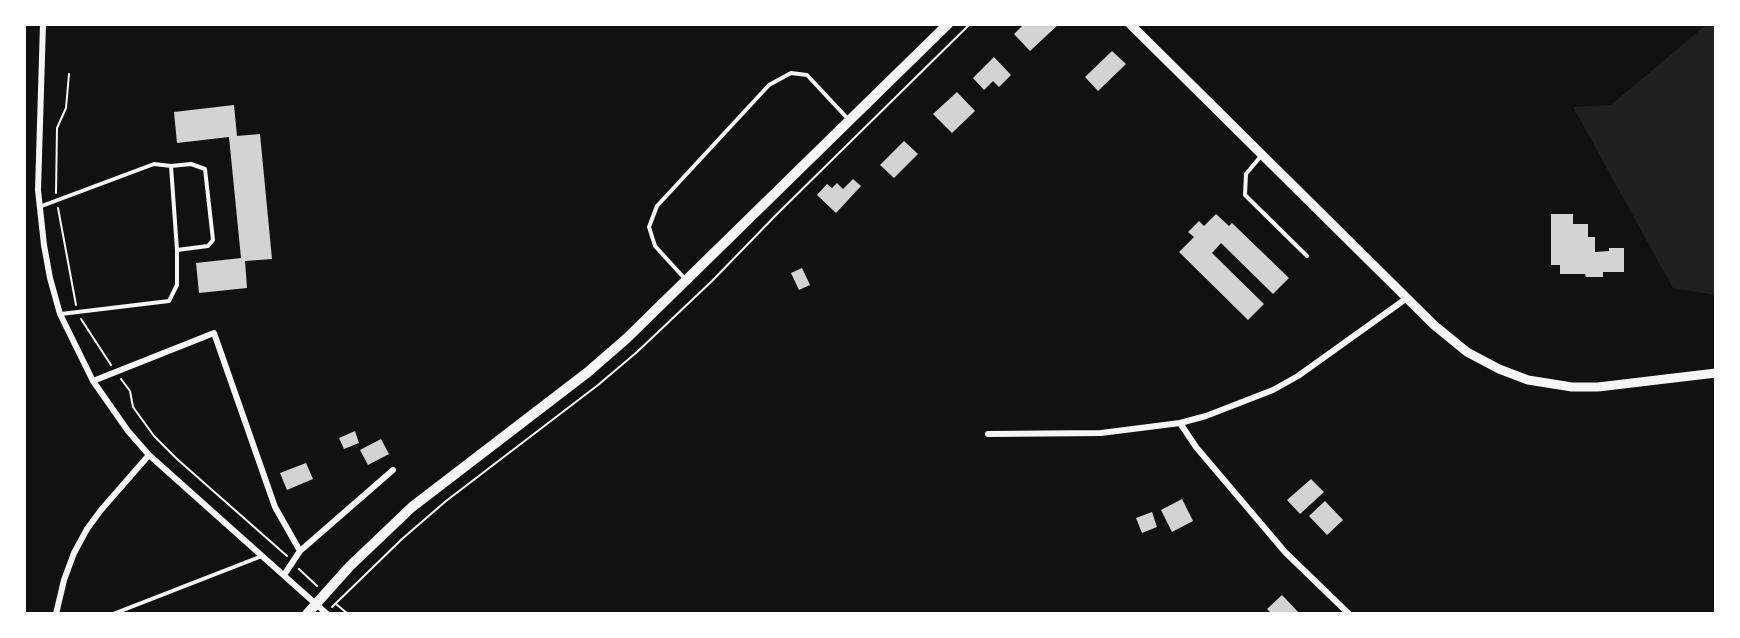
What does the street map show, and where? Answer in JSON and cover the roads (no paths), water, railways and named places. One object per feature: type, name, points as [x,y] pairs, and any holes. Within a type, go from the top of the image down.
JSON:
[{"type":"main road","points":[[307,614],[366,550],[412,507],[594,367],[633,333],[948,24]]},
{"type":"street","points":[[43,24],[38,168],[39,207],[44,245],[60,314],[93,381],[128,431],[149,455],[327,614]]},
{"type":"street","points":[[1130,24],[1434,325],[1467,352],[1499,369],[1528,380],[1572,387],[1598,387],[1716,373]]},
{"type":"street","points":[[988,434],[1101,433],[1180,423],[1234,406],[1282,384],[1322,361],[1407,298]]},
{"type":"street","points":[[93,381],[214,333],[275,507],[300,551]]},
{"type":"street","points":[[1180,423],[1196,447],[1285,552],[1349,614]]},
{"type":"street","points":[[56,614],[64,580],[74,553],[87,529],[149,455]]},
{"type":"street","points":[[284,575],[300,551],[393,471]]},
{"type":"lane","points":[[687,281],[655,246],[650,227],[657,206],[769,85],[791,73],[807,75],[850,120]]},
{"type":"lane","points":[[1262,155],[1246,174],[1245,195],[1307,256]]},
{"type":"lane","points":[[39,207],[154,164],[171,166],[191,164],[205,169],[213,240],[208,246],[177,250]]},
{"type":"lane","points":[[60,314],[169,301],[177,285],[171,166]]},
{"type":"lane","points":[[112,614],[262,556]]}]
